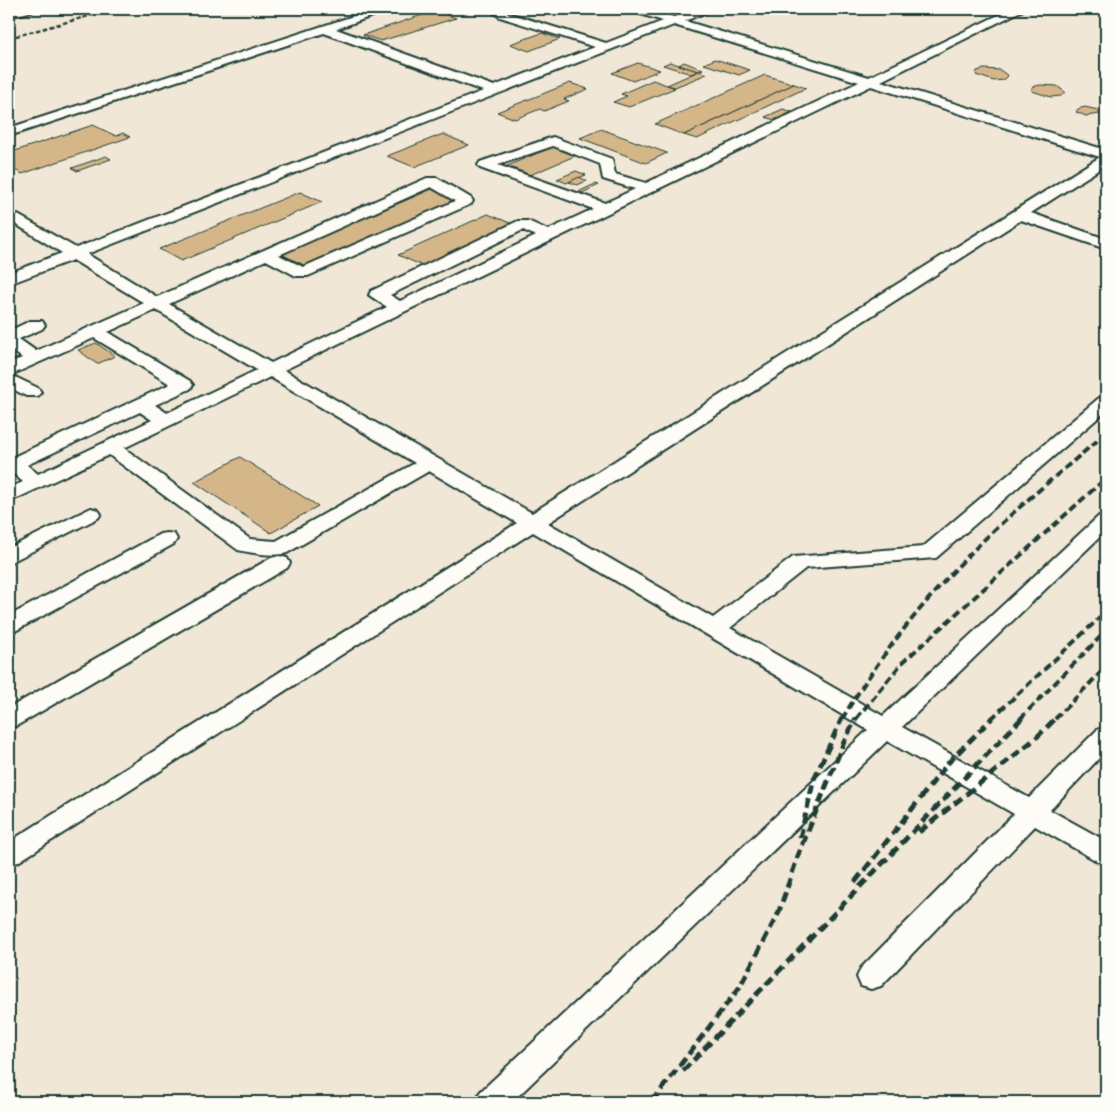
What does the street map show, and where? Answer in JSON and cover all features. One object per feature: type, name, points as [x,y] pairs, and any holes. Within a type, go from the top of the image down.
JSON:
[{"type":"lane","points":[[9,14],[29,9]]},
{"type":"lane","points":[[9,132],[386,9]]},
{"type":"lane","points":[[502,9],[499,12],[504,15],[606,47]]},
{"type":"lane","points":[[635,9],[1106,154]]},
{"type":"lane","points":[[9,279],[705,9]]},
{"type":"lane","points":[[9,496],[1020,9]]},
{"type":"lane","points":[[324,29],[495,91]]},
{"type":"lane","points":[[605,208],[485,165],[553,141],[607,162],[608,176],[646,188]]},
{"type":"lane","points":[[9,856],[1106,159]]},
{"type":"lane","points":[[9,370],[156,303],[266,254],[432,181],[466,201],[302,272],[266,254]]},
{"type":"lane","points":[[9,214],[156,303],[884,728],[1034,811],[1106,854]]},
{"type":"lane","points":[[1019,214],[1106,244]]},
{"type":"lane","points":[[399,308],[377,295],[523,224],[547,236]]},
{"type":"lane","points":[[34,358],[9,338],[36,325]]},
{"type":"lane","points":[[11,465],[184,385],[94,331]]},
{"type":"lane","points":[[9,380],[32,392]]},
{"type":"lane","points":[[714,628],[801,562],[929,553],[1106,402]]},
{"type":"lane","points":[[141,404],[165,420]]},
{"type":"lane","points":[[110,447],[245,545],[280,548],[430,462]]},
{"type":"lane","points":[[11,465],[36,482]]},
{"type":"lane","points":[[9,556],[91,514]]},
{"type":"lane","points":[[491,1102],[805,807],[884,728],[1106,520]]},
{"type":"lane","points":[[9,626],[167,539]]},
{"type":"lane","points":[[9,719],[279,563]]},
{"type":"lane","points":[[871,977],[1106,736]]},
{"type":"shaded area","points":[[9,9],[1106,9],[1106,1102],[9,1102]]},
{"type":"building","points":[[434,11],[456,18],[381,41],[363,35]]},
{"type":"building","points":[[542,33],[560,39],[529,51],[510,44]]},
{"type":"building","points":[[715,59],[750,70],[739,75],[704,64]]},
{"type":"building","points":[[670,62],[698,71],[691,74],[663,65]]},
{"type":"building","points":[[684,62],[703,69],[698,71],[679,65]]},
{"type":"building","points":[[638,63],[660,70],[633,81],[612,73]]},
{"type":"building","points":[[984,69],[1000,70],[1008,76],[1004,80],[994,81],[976,75],[977,71]]},
{"type":"building","points":[[699,71],[707,74],[675,87],[667,85]]},
{"type":"building","points":[[765,75],[794,84],[684,135],[655,124]]},
{"type":"building","points":[[653,80],[675,88],[629,107],[613,102],[627,96],[621,94]]},
{"type":"building","points":[[570,83],[588,89],[564,99],[569,101],[544,111],[540,109],[515,119],[497,112]]},
{"type":"building","points":[[794,84],[806,88],[697,139],[684,135]]},
{"type":"building","points":[[1040,85],[1057,86],[1065,92],[1061,96],[1051,97],[1032,91],[1032,87]]},
{"type":"building","points":[[1085,107],[1098,110],[1100,114],[1086,116],[1076,112],[1078,109]]},
{"type":"building","points":[[783,109],[792,112],[774,120],[765,117]]},
{"type":"building","points":[[93,125],[116,136],[123,133],[130,137],[22,174],[9,166],[9,153]]},
{"type":"building","points":[[601,129],[667,153],[646,163],[580,138]]},
{"type":"building","points":[[443,134],[469,145],[414,167],[387,156]]},
{"type":"building","points":[[554,146],[577,155],[530,175],[507,166]]},
{"type":"building","points":[[106,156],[111,159],[77,171],[72,168]]},
{"type":"building","points":[[576,171],[586,175],[566,183],[557,179]]},
{"type":"building","points":[[579,177],[587,181],[577,185],[569,182]]},
{"type":"building","points":[[595,184],[599,185],[582,193],[578,192]]},
{"type":"building","points":[[432,189],[457,200],[306,266],[281,254]]},
{"type":"building","points":[[300,192],[322,202],[181,261],[159,249]]},
{"type":"building","points":[[488,214],[515,225],[425,267],[398,255]]},
{"type":"building","points":[[96,343],[115,356],[97,364],[78,350]]},
{"type":"building","points":[[240,457],[318,506],[271,533],[194,482]]},
{"type":"railway","points":[[9,38],[114,9]]},
{"type":"railway","points":[[842,719],[891,646],[948,577],[1003,522],[1106,433]]},
{"type":"railway","points":[[856,719],[902,663],[1106,478]]},
{"type":"railway","points":[[991,719],[1106,612]]},
{"type":"railway","points":[[1020,719],[1106,631]]},
{"type":"railway","points":[[1055,719],[1106,667]]},
{"type":"railway","points":[[800,838],[814,779],[842,718]]},
{"type":"railway","points":[[652,1102],[739,988],[778,914],[798,856],[843,744],[856,718]]},
{"type":"railway","points":[[683,1071],[1022,718]]},
{"type":"railway","points":[[855,882],[948,763],[991,719]]},
{"type":"railway","points":[[919,832],[1035,739],[1055,719]]}]
